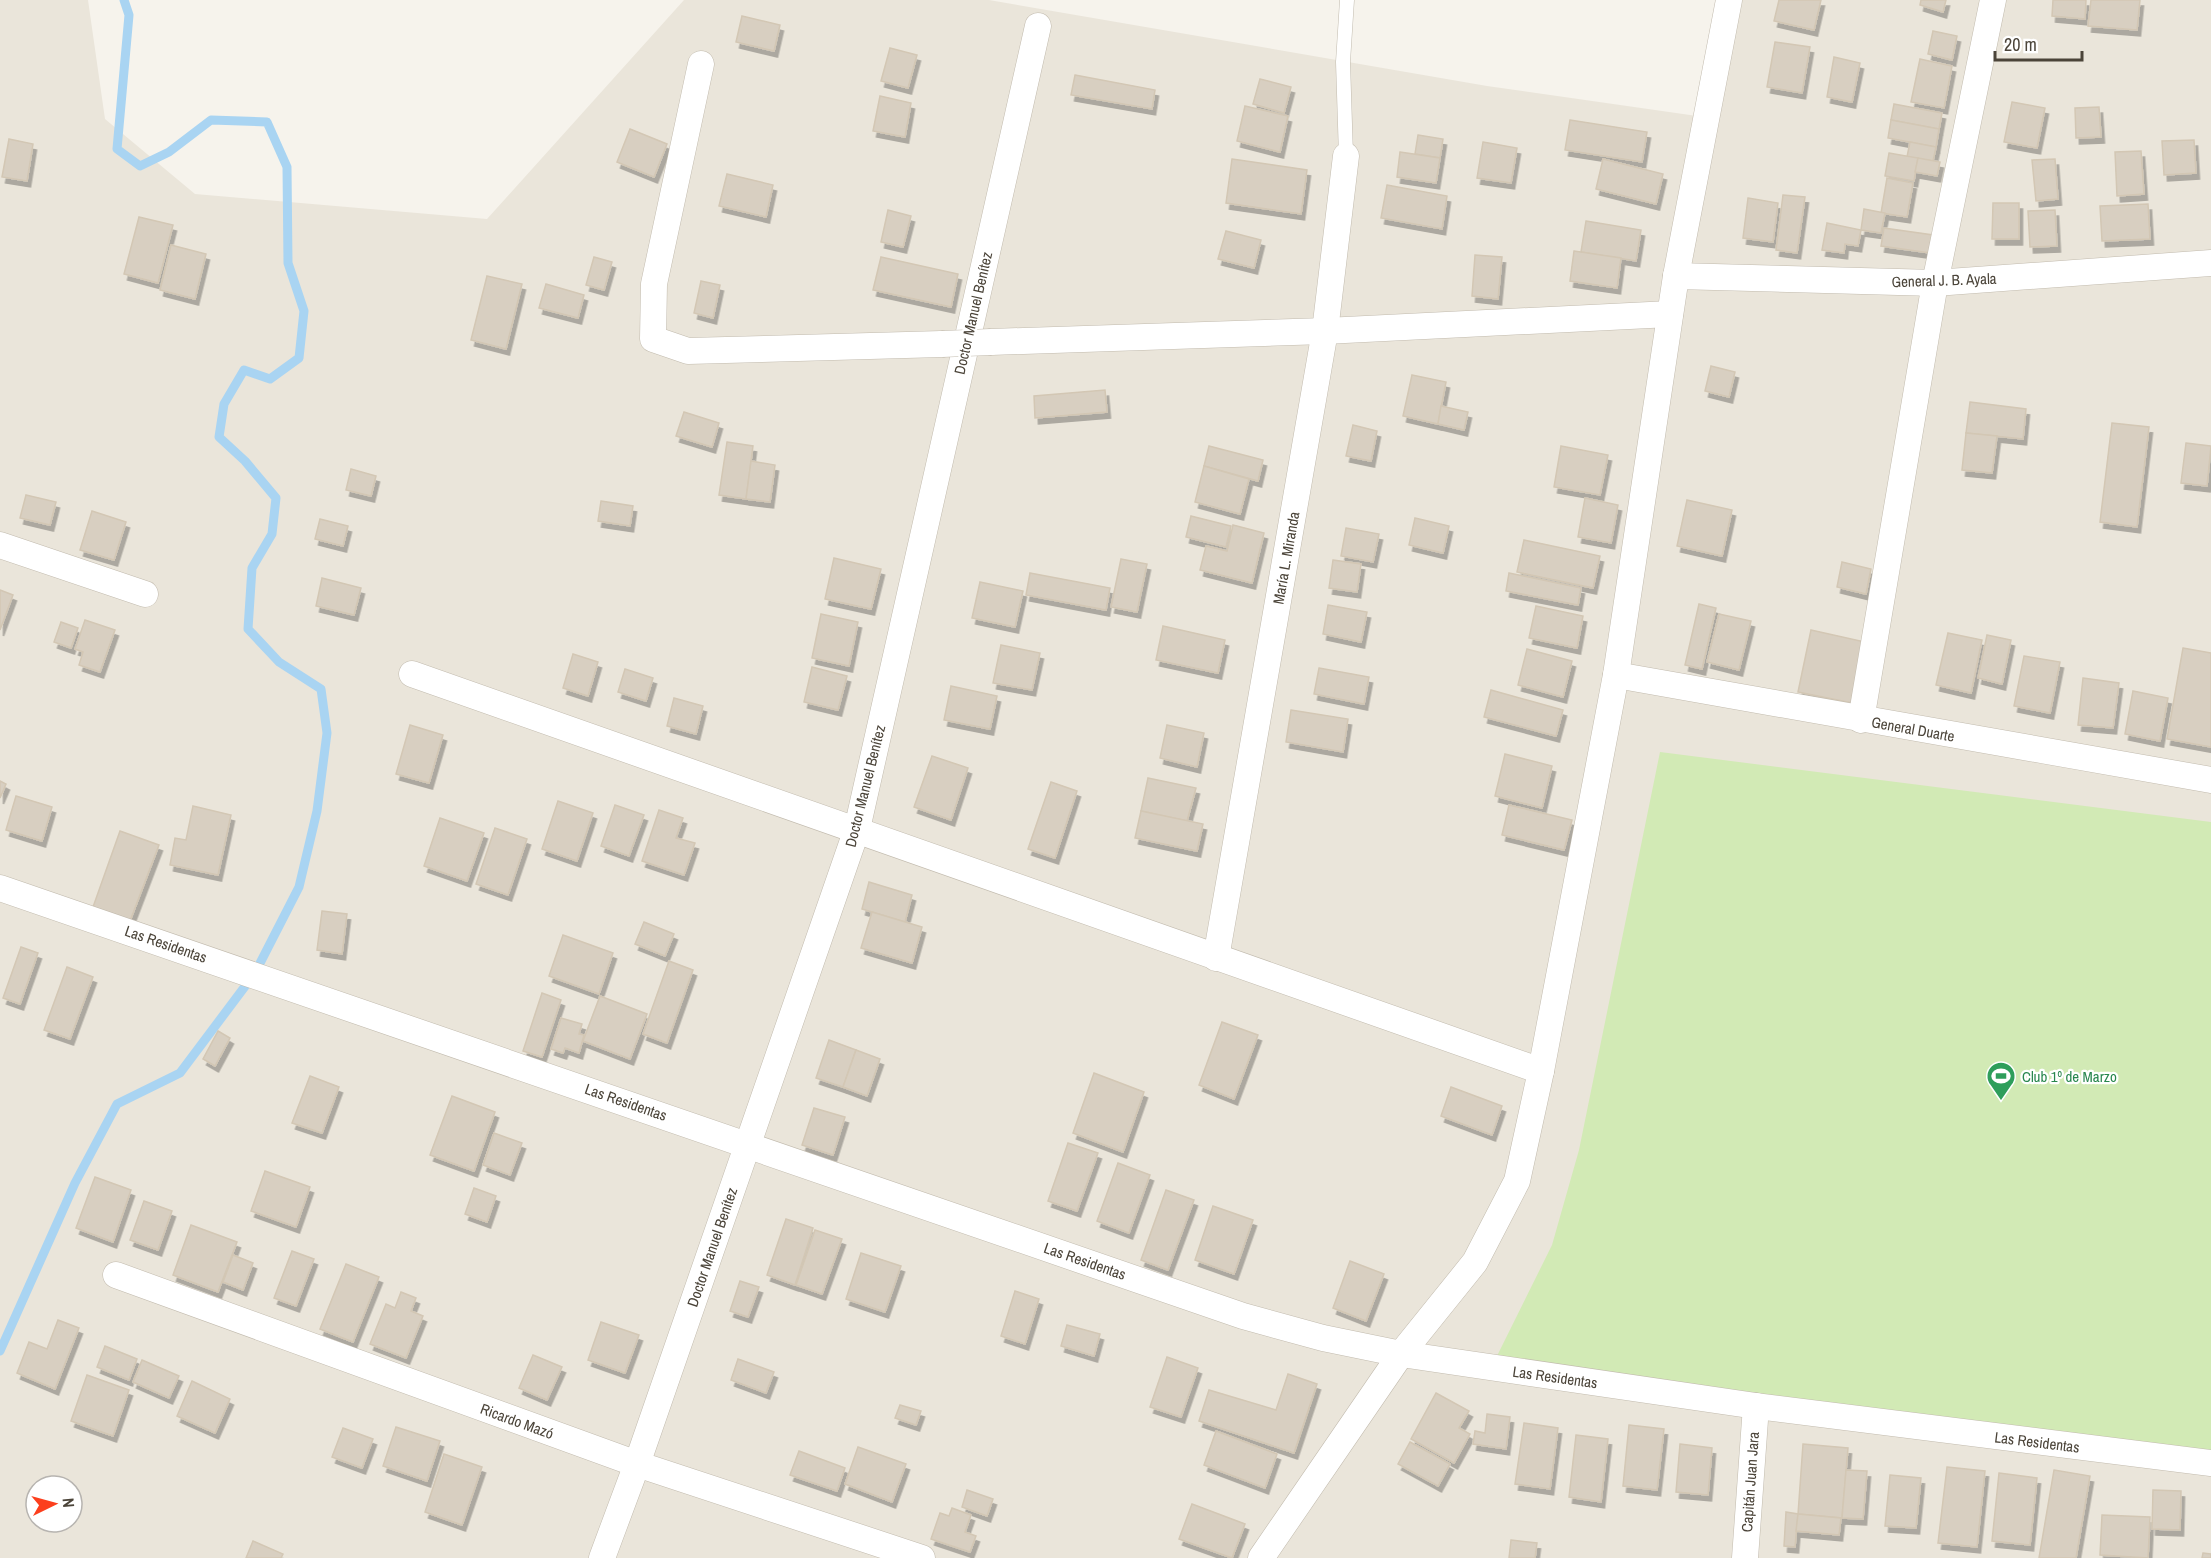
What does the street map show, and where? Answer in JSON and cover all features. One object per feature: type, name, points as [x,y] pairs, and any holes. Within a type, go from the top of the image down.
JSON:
[{"type":"street","points":[[1261,1558],[1401,1354],[1475,1262],[1516,1181],[1541,1071],[1616,675],[1676,276],[1729,0]]},
{"type":"street","points":[[1861,720],[1935,283],[1993,0]]},
{"type":"street","name":"Doctor Manuel Benítez","points":[[602,1558],[637,1464],[857,829],[1038,26]]},
{"type":"street","points":[[700,64],[654,284],[653,339],[688,351],[1325,331],[1670,314]]},
{"type":"street","name":"María L. Miranda","points":[[1216,958],[1325,331],[1346,156]]},
{"type":"street","name":"General J. B. Ayala","points":[[1676,276],[1935,283],[2211,263]]},
{"type":"street","points":[[0,545],[145,594]]},
{"type":"street","points":[[412,674],[1541,1071]]},
{"type":"street","name":"General Duarte","points":[[1616,675],[2211,780]]},
{"type":"street","name":"Las Residentas","points":[[0,888],[1243,1316],[1323,1338],[1401,1354],[1756,1406],[2211,1463]]},
{"type":"street","name":"Ricardo Mazó","points":[[116,1275],[637,1464],[921,1558]]},
{"type":"street","name":"Capitán Juan Jara","points":[[1745,1558],[1756,1406]]},
{"type":"lane","points":[[1346,156],[1343,62],[1347,0]]},
{"type":"shaded area","points":[[0,0],[88,0],[105,119],[195,194],[487,219],[684,0],[989,0],[1487,86],[1704,117],[1731,0],[2211,0],[2211,1558],[0,1558]]},
{"type":"green space","points":[[1660,752],[2211,822],[2211,1451],[1495,1360],[1552,1245],[1579,1150]]},
{"type":"building","points":[[1779,0],[1821,0],[1814,30],[1774,21]]},
{"type":"building","points":[[1921,0],[1946,0],[1943,12],[1920,5]]},
{"type":"building","points":[[2053,0],[2086,0],[2085,19],[2052,16]]},
{"type":"building","points":[[2091,0],[2140,0],[2137,30],[2088,26]]},
{"type":"building","points":[[742,16],[780,25],[774,51],[736,42]]},
{"type":"building","points":[[1933,31],[1957,36],[1952,60],[1928,54]]},
{"type":"building","points":[[1775,42],[1810,47],[1802,93],[1767,87]]},
{"type":"building","points":[[890,48],[917,55],[908,88],[881,81]]},
{"type":"building","points":[[1834,57],[1860,63],[1852,102],[1827,97]]},
{"type":"building","points":[[1920,59],[1952,66],[1944,108],[1911,102]]},
{"type":"building","points":[[1075,75],[1155,90],[1152,109],[1071,95]]},
{"type":"building","points":[[1260,79],[1291,87],[1284,113],[1253,104]]},
{"type":"building","points":[[880,96],[911,103],[905,137],[873,131]]},
{"type":"building","points":[[2012,102],[2045,108],[2037,148],[2004,142]]},
{"type":"building","points":[[1894,104],[1942,113],[1939,129],[1891,120]]},
{"type":"building","points":[[1245,106],[1288,116],[1280,152],[1237,141]]},
{"type":"building","points":[[2099,107],[2101,137],[2076,138],[2075,108]]},
{"type":"building","points":[[1570,120],[1647,132],[1642,162],[1565,150]]},
{"type":"building","points":[[1891,120],[1939,129],[1936,147],[1888,138]]},
{"type":"building","points":[[630,129],[667,144],[654,177],[617,162]]},
{"type":"building","points":[[1418,135],[1443,139],[1440,158],[1415,154]]},
{"type":"building","points":[[9,139],[33,144],[27,181],[2,177]]},
{"type":"building","points":[[2194,140],[2196,173],[2164,175],[2162,141]]},
{"type":"building","points":[[1483,142],[1517,148],[1511,183],[1477,178]]},
{"type":"building","points":[[1910,142],[1936,147],[1933,161],[1907,157]]},
{"type":"building","points":[[2141,151],[2144,194],[2117,196],[2115,152]]},
{"type":"building","points":[[1400,152],[1440,158],[1436,183],[1397,177]]},
{"type":"building","points":[[1889,153],[1918,158],[1914,181],[1885,176]]},
{"type":"building","points":[[1918,158],[1940,162],[1937,176],[1915,172]]},
{"type":"building","points":[[1232,159],[1307,170],[1301,214],[1226,203]]},
{"type":"building","points":[[1603,159],[1663,174],[1656,204],[1596,189]]},
{"type":"building","points":[[2055,159],[2058,199],[2036,201],[2032,160]]},
{"type":"building","points":[[727,174],[773,185],[766,217],[719,206]]},
{"type":"building","points":[[1887,178],[1913,183],[1907,217],[1881,213]]},
{"type":"building","points":[[1387,185],[1447,196],[1442,229],[1381,218]]},
{"type":"building","points":[[1783,195],[1805,197],[1797,253],[1776,250]]},
{"type":"building","points":[[1748,198],[1778,203],[1773,242],[1743,238]]},
{"type":"building","points":[[1993,203],[2019,203],[2019,239],[1992,239]]},
{"type":"building","points":[[2148,204],[2150,239],[2102,241],[2100,206]]},
{"type":"building","points":[[1864,209],[1885,213],[1881,233],[1861,230]]},
{"type":"building","points":[[888,210],[911,216],[903,247],[881,242]]},
{"type":"building","points":[[2055,210],[2057,246],[2030,247],[2028,211]]},
{"type":"building","points":[[139,217],[173,225],[158,283],[124,274]]},
{"type":"building","points":[[1586,221],[1641,230],[1636,261],[1581,252]]},
{"type":"building","points":[[1827,223],[1861,230],[1858,246],[1845,244],[1844,253],[1822,250]]},
{"type":"building","points":[[1884,228],[1933,235],[1930,253],[1881,246]]},
{"type":"building","points":[[1226,231],[1261,240],[1254,268],[1218,259]]},
{"type":"building","points":[[171,245],[206,254],[195,299],[160,290]]},
{"type":"building","points":[[1574,251],[1621,258],[1617,288],[1570,281]]},
{"type":"building","points":[[1475,255],[1502,257],[1498,299],[1472,296]]},
{"type":"building","points":[[594,257],[612,262],[604,290],[586,285]]},
{"type":"building","points":[[881,257],[958,274],[951,307],[873,290]]},
{"type":"building","points":[[487,276],[522,284],[506,349],[471,340]]},
{"type":"building","points":[[701,281],[720,285],[713,318],[694,313]]},
{"type":"building","points":[[546,284],[584,295],[578,318],[539,308]]},
{"type":"building","points":[[1711,366],[1735,372],[1729,397],[1705,391]]},
{"type":"building","points":[[1412,375],[1446,382],[1438,424],[1403,416]]},
{"type":"building","points":[[1105,390],[1107,412],[1035,418],[1034,396]]},
{"type":"building","points":[[1970,402],[2026,409],[2023,439],[1966,433]]},
{"type":"building","points":[[1441,406],[1468,412],[1464,430],[1438,424]]},
{"type":"building","points":[[684,412],[719,423],[712,447],[676,436]]},
{"type":"building","points":[[2112,423],[2149,427],[2137,527],[2100,522]]},
{"type":"building","points":[[1353,425],[1377,431],[1371,461],[1346,456]]},
{"type":"building","points":[[1966,433],[1997,436],[1992,473],[1962,470]]},
{"type":"building","points":[[727,442],[753,446],[746,499],[719,495]]},
{"type":"building","points":[[2186,443],[2211,446],[2207,486],[2181,483]]},
{"type":"building","points":[[1209,446],[1263,460],[1258,481],[1204,466]]},
{"type":"building","points":[[1561,446],[1608,455],[1600,495],[1554,487]]},
{"type":"building","points":[[751,461],[775,465],[770,502],[746,499]]},
{"type":"building","points":[[1204,466],[1249,479],[1240,514],[1195,502]]},
{"type":"building","points":[[351,469],[376,476],[371,496],[346,490]]},
{"type":"building","points":[[26,495],[56,502],[50,525],[20,518]]},
{"type":"building","points":[[1585,498],[1618,505],[1611,543],[1578,537]]},
{"type":"building","points":[[1687,500],[1732,510],[1722,556],[1677,546]]},
{"type":"building","points":[[601,501],[633,506],[630,526],[598,521]]},
{"type":"building","points":[[92,511],[126,522],[114,560],[80,550]]},
{"type":"building","points":[[1191,516],[1231,526],[1226,547],[1186,537]]},
{"type":"building","points":[[1415,518],[1449,526],[1443,553],[1409,545]]},
{"type":"building","points":[[320,519],[348,526],[343,546],[315,539]]},
{"type":"building","points":[[1233,525],[1264,533],[1252,583],[1200,570],[1206,546],[1227,551]]},
{"type":"building","points":[[1346,528],[1379,534],[1373,562],[1341,556]]},
{"type":"building","points":[[1524,540],[1600,556],[1593,588],[1517,572]]},
{"type":"building","points":[[834,558],[881,569],[871,609],[825,599]]},
{"type":"building","points":[[1121,559],[1147,564],[1137,612],[1111,607]]},
{"type":"building","points":[[1333,560],[1361,564],[1357,592],[1329,588]]},
{"type":"building","points":[[1842,562],[1871,569],[1866,594],[1837,587]]},
{"type":"building","points":[[1030,573],[1110,588],[1106,610],[1026,595]]},
{"type":"building","points":[[1509,573],[1581,588],[1578,605],[1506,591]]},
{"type":"building","points":[[322,578],[361,588],[354,615],[316,606]]},
{"type":"building","points":[[980,582],[1023,591],[1015,627],[972,618]]},
{"type":"building","points":[[0,590],[13,595],[0,630]]},
{"type":"building","points":[[1699,604],[1716,608],[1702,669],[1685,665]]},
{"type":"building","points":[[1328,605],[1367,612],[1361,642],[1323,634]]},
{"type":"building","points":[[1536,606],[1583,616],[1577,648],[1529,638]]},
{"type":"building","points":[[821,614],[858,622],[849,666],[812,658]]},
{"type":"building","points":[[1719,614],[1751,621],[1739,670],[1707,662]]},
{"type":"building","points":[[85,620],[115,630],[100,672],[79,665],[83,652],[75,649]]},
{"type":"building","points":[[61,622],[78,628],[71,648],[54,642]]},
{"type":"building","points":[[1163,626],[1225,640],[1218,673],[1156,660]]},
{"type":"building","points":[[1811,630],[1865,642],[1852,703],[1798,692]]},
{"type":"building","points":[[1948,633],[1982,640],[1971,693],[1936,685]]},
{"type":"building","points":[[1987,635],[2011,640],[2002,684],[1978,678]]},
{"type":"building","points":[[1001,645],[1040,653],[1032,690],[993,683]]},
{"type":"building","points":[[2183,648],[2211,653],[2211,747],[2167,739]]},
{"type":"building","points":[[1527,649],[1572,661],[1563,697],[1518,685]]},
{"type":"building","points":[[573,654],[598,662],[588,696],[563,688]]},
{"type":"building","points":[[2024,656],[2060,662],[2050,713],[2014,706]]},
{"type":"building","points":[[812,667],[847,676],[838,710],[804,702]]},
{"type":"building","points":[[1319,668],[1369,677],[1364,704],[1314,694]]},
{"type":"building","points":[[625,669],[653,678],[646,701],[618,692]]},
{"type":"building","points":[[2083,678],[2119,683],[2113,728],[2078,725]]},
{"type":"building","points":[[951,686],[997,696],[990,729],[944,720]]},
{"type":"building","points":[[1491,690],[1563,710],[1556,736],[1484,717]]},
{"type":"building","points":[[2133,691],[2168,698],[2160,741],[2125,734]]},
{"type":"building","points":[[674,698],[703,706],[696,734],[667,726]]},
{"type":"building","points":[[1291,710],[1348,719],[1343,752],[1286,742]]},
{"type":"building","points":[[410,725],[443,735],[429,783],[396,774]]},
{"type":"building","points":[[1167,725],[1204,733],[1197,767],[1160,758]]},
{"type":"building","points":[[1505,754],[1552,766],[1542,808],[1495,796]]},
{"type":"building","points":[[932,756],[968,768],[951,820],[914,807]]},
{"type":"building","points":[[1148,778],[1196,788],[1187,821],[1141,811]]},
{"type":"building","points":[[0,781],[6,784],[0,798]]},
{"type":"building","points":[[1051,782],[1077,791],[1055,858],[1028,849]]},
{"type":"building","points":[[16,796],[52,807],[42,841],[6,830]]},
{"type":"building","points":[[558,801],[593,813],[577,861],[542,849]]},
{"type":"building","points":[[615,805],[644,815],[629,856],[601,846]]},
{"type":"building","points":[[1509,805],[1572,820],[1564,850],[1502,835]]},
{"type":"building","points":[[193,806],[231,815],[218,875],[170,865],[175,838],[186,840]]},
{"type":"building","points":[[659,810],[683,818],[676,838],[695,843],[684,875],[642,861]]},
{"type":"building","points":[[1141,811],[1203,824],[1197,851],[1135,838]]},
{"type":"building","points":[[440,818],[484,833],[467,881],[424,866]]},
{"type":"building","points":[[495,828],[527,839],[508,895],[476,884]]},
{"type":"building","points":[[120,831],[159,845],[130,921],[93,907]]},
{"type":"building","points":[[869,882],[912,895],[905,922],[862,909]]},
{"type":"building","points":[[322,911],[347,914],[342,954],[317,950]]},
{"type":"building","points":[[872,912],[922,927],[912,963],[861,948]]},
{"type":"building","points":[[644,922],[674,934],[665,956],[635,944]]},
{"type":"building","points":[[563,935],[613,953],[599,994],[549,976]]},
{"type":"building","points":[[21,947],[38,953],[20,1004],[3,998]]},
{"type":"building","points":[[669,961],[693,970],[667,1043],[643,1034]]},
{"type":"building","points":[[67,967],[93,977],[70,1039],[44,1030]]},
{"type":"building","points":[[542,993],[561,1000],[542,1057],[523,1051]]},
{"type":"building","points":[[600,996],[647,1014],[630,1059],[583,1041]]},
{"type":"building","points":[[561,1018],[582,1024],[579,1034],[584,1035],[579,1053],[565,1048],[563,1053],[551,1049]]},
{"type":"building","points":[[1222,1022],[1258,1035],[1234,1099],[1199,1085]]},
{"type":"building","points":[[218,1031],[230,1038],[215,1066],[203,1059]]},
{"type":"building","points":[[829,1040],[856,1050],[843,1087],[816,1078]]},
{"type":"building","points":[[856,1050],[880,1059],[867,1096],[843,1087]]},
{"type":"building","points":[[1094,1073],[1144,1092],[1123,1152],[1073,1133]]},
{"type":"building","points":[[310,1076],[339,1087],[322,1133],[292,1123]]},
{"type":"building","points":[[1451,1087],[1502,1106],[1492,1135],[1441,1116]]},
{"type":"building","points":[[452,1096],[495,1112],[474,1171],[430,1155]]},
{"type":"building","points":[[814,1108],[845,1117],[833,1155],[802,1145]]},
{"type":"building","points":[[494,1133],[522,1143],[510,1175],[483,1165]]},
{"type":"building","points":[[1068,1143],[1098,1153],[1077,1211],[1048,1201]]},
{"type":"building","points":[[1118,1163],[1150,1175],[1129,1233],[1097,1221]]},
{"type":"building","points":[[265,1171],[310,1187],[296,1227],[251,1211]]},
{"type":"building","points":[[95,1177],[131,1190],[113,1242],[76,1228]]},
{"type":"building","points":[[474,1188],[496,1196],[487,1222],[465,1214]]},
{"type":"building","points":[[1166,1190],[1194,1200],[1168,1270],[1141,1260]]},
{"type":"building","points":[[144,1201],[172,1211],[158,1250],[130,1240]]},
{"type":"building","points":[[1213,1206],[1253,1220],[1234,1274],[1195,1260]]},
{"type":"building","points":[[786,1219],[813,1228],[795,1285],[767,1275]]},
{"type":"building","points":[[191,1225],[237,1242],[218,1292],[173,1275]]},
{"type":"building","points":[[815,1230],[842,1239],[822,1294],[796,1285]]},
{"type":"building","points":[[292,1251],[314,1259],[296,1306],[274,1298]]},
{"type":"building","points":[[861,1253],[901,1266],[885,1312],[846,1299]]},
{"type":"building","points":[[233,1255],[253,1263],[243,1290],[223,1282]]},
{"type":"building","points":[[1350,1261],[1384,1274],[1366,1321],[1333,1308]]},
{"type":"building","points":[[346,1264],[379,1277],[353,1342],[320,1329]]},
{"type":"building","points":[[740,1281],[759,1287],[748,1317],[730,1311]]},
{"type":"building","points":[[1015,1291],[1039,1299],[1025,1344],[1001,1336]]},
{"type":"building","points":[[401,1292],[416,1298],[411,1311],[423,1316],[406,1358],[370,1344],[386,1304],[395,1308]]},
{"type":"building","points":[[58,1320],[79,1328],[55,1389],[17,1373],[29,1342],[47,1349]]},
{"type":"building","points":[[601,1322],[639,1335],[625,1373],[588,1360]]},
{"type":"building","points":[[1067,1325],[1100,1334],[1094,1356],[1061,1346]]},
{"type":"building","points":[[105,1346],[137,1359],[129,1380],[97,1367]]},
{"type":"building","points":[[533,1355],[562,1367],[547,1400],[519,1388]]},
{"type":"building","points":[[1167,1357],[1198,1368],[1181,1417],[1150,1407]]},
{"type":"building","points":[[738,1359],[774,1372],[766,1393],[731,1380]]},
{"type":"building","points":[[142,1360],[179,1376],[169,1398],[133,1382]]},
{"type":"building","points":[[1288,1374],[1317,1384],[1294,1453],[1199,1421],[1209,1390],[1276,1410]]},
{"type":"building","points":[[87,1375],[129,1390],[113,1436],[71,1421]]},
{"type":"building","points":[[192,1381],[230,1399],[215,1433],[177,1416]]},
{"type":"building","points":[[1436,1393],[1469,1411],[1459,1428],[1470,1434],[1454,1463],[1411,1439]]},
{"type":"building","points":[[900,1405],[921,1411],[916,1425],[895,1418]]},
{"type":"building","points":[[1487,1414],[1510,1417],[1506,1449],[1473,1444],[1475,1431],[1485,1433]]},
{"type":"building","points":[[1524,1423],[1558,1428],[1550,1489],[1515,1484]]},
{"type":"building","points":[[1629,1425],[1664,1429],[1657,1490],[1623,1486]]},
{"type":"building","points":[[396,1427],[440,1441],[427,1481],[383,1466]]},
{"type":"building","points":[[343,1428],[373,1439],[362,1468],[332,1457]]},
{"type":"building","points":[[1216,1431],[1277,1454],[1265,1488],[1204,1465]]},
{"type":"building","points":[[1576,1435],[1608,1439],[1601,1502],[1569,1497]]},
{"type":"building","points":[[1410,1442],[1450,1464],[1438,1486],[1398,1464]]},
{"type":"building","points":[[1680,1444],[1712,1448],[1708,1495],[1676,1492]]},
{"type":"building","points":[[1803,1444],[1848,1448],[1842,1518],[1798,1514]]},
{"type":"building","points":[[858,1447],[906,1464],[892,1502],[845,1484]]},
{"type":"building","points":[[799,1451],[845,1468],[837,1491],[790,1475]]},
{"type":"building","points":[[444,1454],[482,1467],[462,1525],[425,1512]]},
{"type":"building","points":[[1947,1467],[1985,1471],[1977,1547],[1938,1543]]},
{"type":"building","points":[[1846,1470],[1867,1471],[1863,1519],[1842,1518]]},
{"type":"building","points":[[2054,1470],[2090,1476],[2076,1558],[2039,1558]]},
{"type":"building","points":[[1999,1473],[2037,1478],[2030,1545],[1992,1541]]},
{"type":"building","points":[[1890,1475],[1921,1478],[1916,1528],[1885,1526]]},
{"type":"building","points":[[967,1490],[993,1499],[987,1516],[962,1507]]},
{"type":"building","points":[[2153,1490],[2181,1491],[2180,1530],[2152,1529]]},
{"type":"building","points":[[1192,1504],[1245,1524],[1232,1558],[1179,1539]]},
{"type":"building","points":[[952,1508],[971,1515],[965,1532],[976,1536],[970,1552],[931,1539],[940,1513],[949,1516]]},
{"type":"building","points":[[1786,1512],[1798,1514],[1795,1547],[1784,1546]]},
{"type":"building","points":[[1798,1514],[1841,1518],[1839,1535],[1796,1531]]},
{"type":"building","points":[[2102,1515],[2150,1517],[2148,1558],[2100,1555]]},
{"type":"building","points":[[1511,1540],[1537,1543],[1535,1558],[1509,1558]]},
{"type":"building","points":[[253,1541],[283,1554],[281,1558],[246,1558]]},
{"type":"building","points":[[2203,1553],[2211,1554],[2211,1558],[2202,1558]]},
{"type":"waterway","points":[[0,1351],[75,1183],[117,1104],[180,1073],[255,973],[299,887],[317,811],[327,733],[321,689],[279,662],[248,629],[252,568],[272,534],[276,498],[245,461],[219,437],[224,404],[244,370],[270,379],[299,358],[304,311],[288,263],[287,167],[267,122],[211,120],[169,152],[140,166],[117,149],[129,15],[124,0]]},
{"type":"place","name":"Club 1º de Marzo","points":[[2001,1102]]}]
